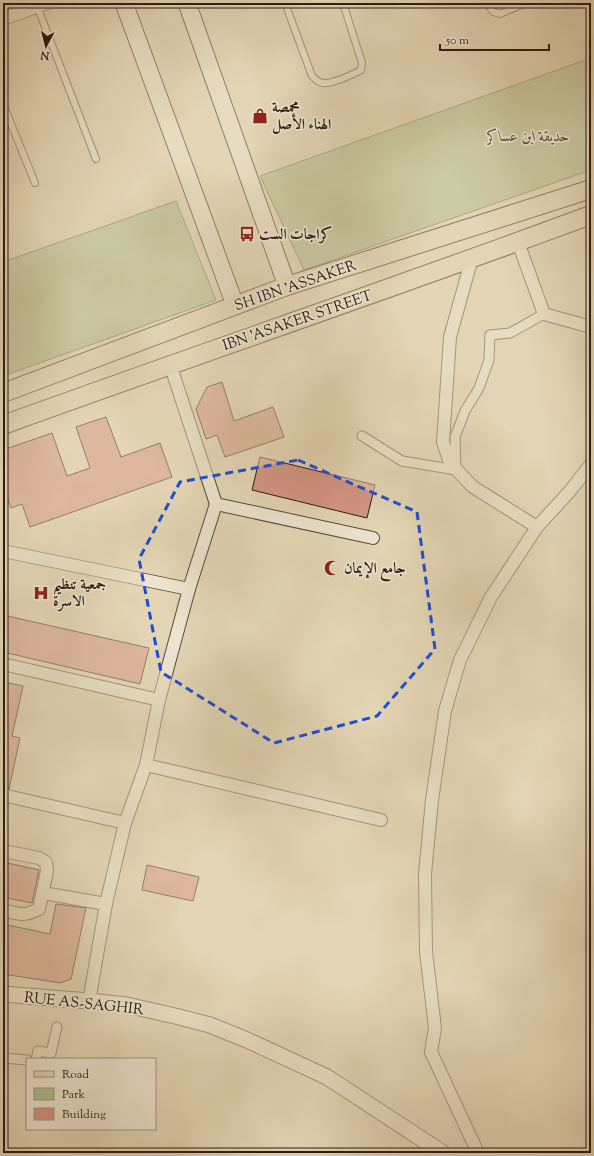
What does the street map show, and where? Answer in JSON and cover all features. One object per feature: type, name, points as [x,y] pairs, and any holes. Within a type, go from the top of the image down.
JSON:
[{"type":"main road","points":[[124,3],[235,305]]},
{"type":"main road","points":[[187,3],[287,286]]},
{"type":"main road","name":"SH IBN 'ASSAKER","points":[[3,394],[287,286],[591,189]]},
{"type":"main road","name":"IBN 'ASAKER STREET","points":[[3,425],[170,364],[591,215]]},
{"type":"street","points":[[3,19],[42,5]]},
{"type":"street","points":[[518,242],[544,314]]},
{"type":"street","points":[[472,258],[450,337],[443,442],[450,463],[473,487],[537,527]]},
{"type":"street","points":[[456,470],[455,437],[465,411],[479,388],[489,360],[490,335],[510,333],[544,314],[591,327]]},
{"type":"street","points":[[89,1001],[106,904],[125,823],[146,765],[159,700],[189,589],[216,504],[170,364]]},
{"type":"street","points":[[362,436],[402,461],[456,470]]},
{"type":"street","points":[[478,1153],[431,1052],[435,1028],[426,952],[425,874],[430,815],[445,711],[460,660],[490,597],[537,527],[570,491],[591,464]]},
{"type":"street","points":[[216,504],[373,538]]},
{"type":"street","points":[[3,551],[189,589]]},
{"type":"street","points":[[3,664],[159,700]]},
{"type":"street","points":[[146,765],[381,820]]},
{"type":"street","points":[[3,794],[125,823]]},
{"type":"street","points":[[3,851],[39,858],[46,862],[47,871],[39,909],[28,915],[3,910]]},
{"type":"street","points":[[42,893],[106,904]]},
{"type":"street","name":"RUE AS-SAGHIR","points":[[3,994],[127,1005],[210,1025],[248,1040],[327,1077],[443,1153]]},
{"type":"street","points":[[36,1058],[38,1052],[50,1053],[58,1027]]},
{"type":"street","points":[[3,1060],[26,1060]]},
{"type":"lane","points":[[285,3],[312,76],[318,82],[325,84],[355,74],[361,70],[362,63],[343,3]]},
{"type":"lane","points":[[487,3],[493,12],[500,14],[526,3]]},
{"type":"lane","points":[[42,5],[96,159]]},
{"type":"lane","points":[[3,104],[35,183]]},
{"type":"highlighted area","points":[[298,460],[417,512],[435,649],[377,716],[274,743],[161,672],[139,559],[180,482]]},
{"type":"green space","name":"حديقة ابن عساكر","points":[[591,58],[591,170],[304,270],[260,176]]},
{"type":"green space","points":[[176,201],[216,300],[3,376],[3,262]]},
{"type":"building","points":[[222,382],[234,421],[273,407],[284,437],[225,457],[217,435],[206,439],[196,409],[207,387]]},
{"type":"building","points":[[106,417],[121,457],[160,443],[172,477],[30,527],[22,504],[11,508],[3,485],[3,450],[52,433],[67,476],[90,468],[76,427]]},
{"type":"building","points":[[260,457],[375,485],[367,518],[252,490]]},
{"type":"building","points":[[3,615],[149,648],[140,684],[3,652]]},
{"type":"building","points":[[3,682],[23,686],[12,736],[20,738],[9,789],[3,788]]},
{"type":"building","points":[[3,862],[39,870],[32,903],[3,897]]},
{"type":"building","points":[[147,865],[199,877],[193,901],[142,890]]},
{"type":"building","points":[[56,904],[86,908],[71,979],[60,983],[3,974],[3,924],[50,934]]},
{"type":"place","name":"محمصة الهناء الأصل","points":[[260,116]]},
{"type":"place","name":"كراجات الست","points":[[247,234]]},
{"type":"place","name":"جامع الإيمان","points":[[332,568]]},
{"type":"place","name":"جمعية تنظيم الاسرة","points":[[41,593]]}]
